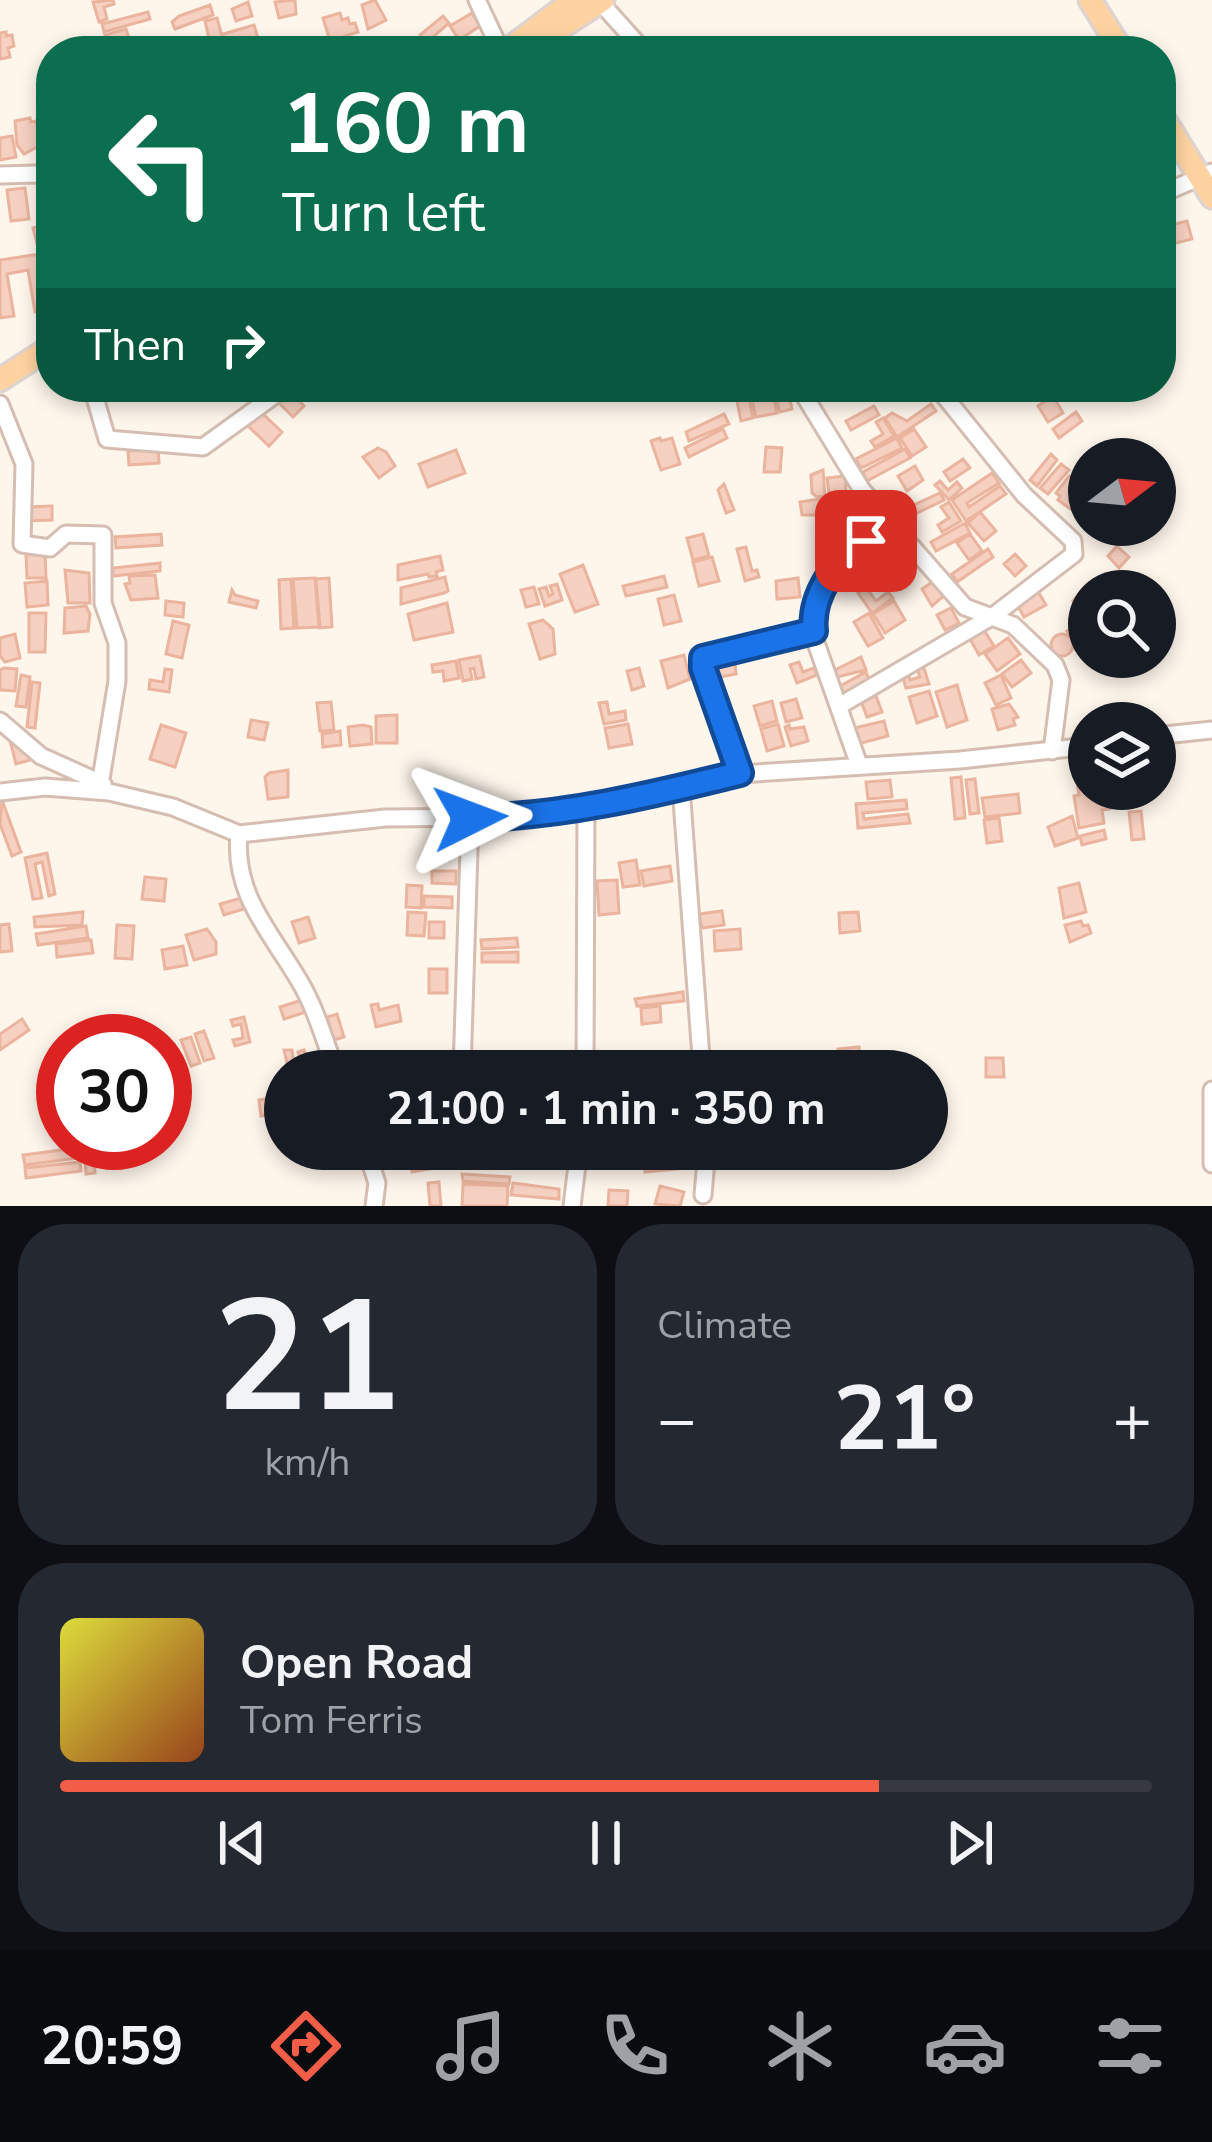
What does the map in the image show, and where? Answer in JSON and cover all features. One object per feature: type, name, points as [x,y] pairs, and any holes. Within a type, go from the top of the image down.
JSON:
[{"type":"main road","points":[[525,36],[574,0]]},
{"type":"main road","points":[[1090,0],[1113,36]]},
{"type":"main road","points":[[548,36],[602,1]]},
{"type":"main road","points":[[1176,136],[1208,182]]},
{"type":"main road","points":[[0,380],[36,357]]},
{"type":"main road","points":[[0,394],[36,371]]},
{"type":"street","points":[[478,0],[496,36]]},
{"type":"street","points":[[602,1],[631,36]]},
{"type":"street","points":[[0,175],[36,174]]},
{"type":"street","points":[[1176,190],[1208,182]]},
{"type":"street","points":[[96,402],[106,439],[196,448],[215,440],[266,402]]},
{"type":"street","points":[[808,402],[862,490],[965,607],[1013,625],[1055,665],[1061,680],[1052,751]]},
{"type":"street","points":[[839,706],[994,616],[1074,554],[1075,547],[1057,524],[1024,495],[950,402]]},
{"type":"street","points":[[0,404],[24,464],[22,544],[50,548],[66,535],[103,536],[103,603],[117,643],[105,786]]},
{"type":"street","points":[[0,452],[17,443]]},
{"type":"street","points":[[859,765],[814,631],[814,603],[854,548],[866,541],[903,536]]},
{"type":"street","points":[[740,773],[703,658],[814,631]]},
{"type":"street","points":[[0,721],[41,756],[105,786],[239,834],[385,818],[508,817],[586,806],[740,773],[1068,749]]},
{"type":"street","points":[[1176,734],[1212,730]]},
{"type":"street","points":[[0,792],[105,786]]},
{"type":"street","points":[[681,787],[700,1050]]},
{"type":"street","points":[[586,806],[586,1050]]},
{"type":"street","points":[[464,1050],[470,818]]},
{"type":"street","points":[[239,834],[236,862],[244,888],[302,984],[328,1050]]},
{"type":"street","points":[[1212,1090],[1212,1164]]},
{"type":"street","points":[[373,1170],[374,1206]]},
{"type":"street","points":[[572,1206],[576,1170]]},
{"type":"street","points":[[703,1196],[705,1170]]},
{"type":"building","points":[[113,0],[114,4],[104,7],[107,19],[99,22],[93,2]]},
{"type":"building","points":[[295,0],[296,14],[279,18],[275,2]]},
{"type":"building","points":[[375,0],[386,20],[368,29],[362,5]]},
{"type":"building","points":[[248,2],[252,16],[236,21],[232,9]]},
{"type":"building","points":[[210,5],[213,15],[175,29],[172,22],[179,16]]},
{"type":"building","points":[[148,12],[150,19],[104,32],[102,24]]},
{"type":"building","points":[[340,13],[342,20],[355,23],[358,32],[328,36],[323,18]]},
{"type":"building","points":[[472,13],[480,26],[456,36],[450,26]]},
{"type":"building","points":[[443,16],[449,23],[434,36],[420,35]]},
{"type":"building","points":[[217,18],[222,36],[208,36],[205,21]]},
{"type":"building","points":[[254,25],[257,36],[224,36]]},
{"type":"building","points":[[126,29],[128,36],[105,36]]},
{"type":"building","points":[[0,33],[12,35],[14,46],[8,48],[10,57],[0,59]]},
{"type":"building","points":[[15,121],[36,121],[36,148],[24,154],[17,145]]},
{"type":"building","points":[[12,136],[16,157],[0,160],[0,138]]},
{"type":"building","points":[[25,188],[29,219],[11,221],[7,190]]},
{"type":"building","points":[[1187,221],[1192,239],[1176,243],[1176,224]]},
{"type":"building","points":[[36,255],[36,312],[28,270],[7,274],[14,316],[0,318],[0,260]]},
{"type":"building","points":[[278,402],[300,402],[304,406],[293,417]]},
{"type":"building","points":[[737,402],[750,402],[753,418],[741,421]]},
{"type":"building","points":[[752,402],[774,402],[777,413],[756,417]]},
{"type":"building","points":[[777,402],[790,402],[792,409],[780,412]]},
{"type":"building","points":[[1057,402],[1063,413],[1048,422],[1038,406]]},
{"type":"building","points":[[931,404],[936,411],[897,437],[885,418],[892,413],[907,421]]},
{"type":"building","points":[[874,406],[879,415],[851,430],[846,421]]},
{"type":"building","points":[[261,412],[282,432],[269,446],[248,426]]},
{"type":"building","points":[[1076,412],[1082,421],[1059,438],[1053,429]]},
{"type":"building","points":[[724,414],[729,424],[689,441],[686,432]]},
{"type":"building","points":[[883,418],[894,436],[875,447],[871,441],[883,434],[876,422]]},
{"type":"building","points":[[723,429],[727,438],[689,457],[685,448]]},
{"type":"building","points":[[914,429],[926,447],[912,456],[900,438]]},
{"type":"building","points":[[672,438],[680,464],[661,470],[651,441]]},
{"type":"building","points":[[897,438],[902,448],[861,468],[856,459]]},
{"type":"building","points":[[766,447],[782,448],[780,472],[764,472]]},
{"type":"building","points":[[378,448],[395,466],[379,478],[363,457]]},
{"type":"building","points":[[158,449],[159,463],[129,465],[128,451]]},
{"type":"building","points":[[905,449],[910,458],[867,481],[863,472]]},
{"type":"building","points":[[456,450],[465,473],[428,487],[419,464]]},
{"type":"building","points":[[1051,454],[1057,460],[1037,486],[1030,480]]},
{"type":"building","points":[[963,459],[970,468],[950,481],[944,472]]},
{"type":"building","points":[[1061,464],[1068,469],[1048,494],[1040,488]]},
{"type":"building","points":[[915,466],[923,480],[907,491],[898,476]]},
{"type":"building","points":[[823,470],[825,496],[817,497],[812,493],[811,475]]},
{"type":"building","points":[[992,473],[999,483],[967,503],[969,507],[1000,486],[1006,494],[966,521],[952,500]]},
{"type":"building","points":[[845,476],[846,492],[829,494],[827,478]]},
{"type":"building","points":[[1068,477],[1068,507],[1056,493]]},
{"type":"building","points":[[940,481],[948,490],[957,482],[962,488],[949,500],[935,485]]},
{"type":"building","points":[[724,484],[734,510],[726,513],[718,490]]},
{"type":"building","points":[[940,493],[944,500],[909,517],[905,509]]},
{"type":"building","points":[[820,499],[823,520],[802,515],[800,502]]},
{"type":"building","points":[[832,500],[841,520],[826,522],[824,501]]},
{"type":"building","points":[[949,502],[961,521],[942,532],[938,525],[949,518],[941,507]]},
{"type":"building","points":[[52,506],[52,520],[25,521],[24,507]]},
{"type":"building","points":[[980,512],[996,531],[984,541],[968,523]]},
{"type":"building","points":[[965,523],[970,533],[936,551],[931,542]]},
{"type":"building","points":[[161,534],[162,545],[116,548],[115,537]]},
{"type":"building","points":[[703,534],[709,556],[693,560],[687,538]]},
{"type":"building","points":[[970,534],[982,551],[969,560],[957,543]]},
{"type":"building","points":[[1117,546],[1129,557],[1119,568],[1108,556]]},
{"type":"building","points":[[746,547],[752,571],[757,570],[759,577],[745,581],[737,549]]},
{"type":"building","points":[[988,549],[993,557],[957,582],[952,574]]},
{"type":"building","points":[[45,553],[46,578],[27,578],[26,554]]},
{"type":"building","points":[[1015,554],[1026,566],[1015,576],[1004,564]]},
{"type":"building","points":[[440,556],[443,570],[437,576],[398,580],[398,565]]},
{"type":"building","points":[[712,557],[719,581],[699,586],[693,562]]},
{"type":"building","points":[[860,561],[875,570],[864,582],[852,569]]},
{"type":"building","points":[[160,563],[160,571],[113,576],[113,568]]},
{"type":"building","points":[[583,565],[598,604],[575,612],[560,574]]},
{"type":"building","points":[[65,570],[89,573],[90,603],[68,603]]},
{"type":"building","points":[[155,575],[158,598],[131,600],[125,584],[130,583],[129,576]]},
{"type":"building","points":[[664,576],[667,587],[626,596],[623,586]]},
{"type":"building","points":[[445,577],[448,591],[401,604],[401,588]]},
{"type":"building","points":[[315,578],[319,627],[297,628],[293,579]]},
{"type":"building","points":[[329,578],[332,627],[320,628],[316,579]]},
{"type":"building","points":[[798,578],[800,597],[777,599],[776,581]]},
{"type":"building","points":[[291,579],[294,628],[281,629],[279,580]]},
{"type":"building","points":[[935,580],[945,595],[932,606],[922,589]]},
{"type":"building","points":[[47,581],[48,605],[27,607],[25,583]]},
{"type":"building","points":[[557,584],[562,600],[545,606],[539,589],[546,587],[549,596],[553,594],[550,586]]},
{"type":"building","points":[[534,587],[539,604],[526,607],[521,590]]},
{"type":"building","points":[[866,587],[876,601],[888,592],[893,598],[872,613],[858,593]]},
{"type":"building","points":[[1036,588],[1046,605],[1024,617],[1015,601]]},
{"type":"building","points":[[232,590],[258,601],[256,608],[229,602]]},
{"type":"building","points":[[674,595],[681,621],[664,625],[658,599]]},
{"type":"building","points":[[166,601],[184,603],[183,617],[165,615]]},
{"type":"building","points":[[894,601],[905,620],[885,633],[873,614]]},
{"type":"building","points":[[447,603],[453,632],[414,640],[408,614]]},
{"type":"building","points":[[86,606],[88,631],[64,633],[65,608]]},
{"type":"building","points":[[951,608],[959,623],[945,630],[937,615]]},
{"type":"building","points":[[29,613],[46,613],[45,652],[29,652]]},
{"type":"building","points":[[869,613],[883,638],[868,646],[854,622]]},
{"type":"building","points":[[543,620],[553,629],[555,654],[540,659],[529,624]]},
{"type":"building","points":[[173,621],[189,625],[182,658],[166,654]]},
{"type":"building","points":[[984,630],[994,646],[979,655],[970,639]]},
{"type":"building","points":[[15,634],[20,658],[5,662],[0,656],[0,638]]},
{"type":"building","points":[[1062,634],[1068,636],[1068,654],[1062,656],[1051,645]]},
{"type":"building","points":[[1008,638],[1020,654],[997,671],[985,654]]},
{"type":"building","points":[[684,655],[690,679],[668,688],[661,661]]},
{"type":"building","points":[[480,656],[484,677],[476,679],[474,668],[470,669],[472,679],[463,681],[459,660]]},
{"type":"building","points":[[861,657],[866,670],[837,677],[835,670]]},
{"type":"building","points":[[1021,660],[1031,673],[1012,687],[1002,674]]},
{"type":"building","points":[[456,661],[459,678],[444,681],[443,671],[433,672],[432,665]]},
{"type":"building","points":[[799,662],[803,672],[814,668],[817,675],[797,683],[790,665]]},
{"type":"building","points":[[922,662],[929,684],[906,688],[902,675],[908,673],[910,680],[920,677],[915,664]]},
{"type":"building","points":[[735,664],[736,674],[715,678],[714,668]]},
{"type":"building","points":[[4,668],[17,669],[15,691],[0,690]]},
{"type":"building","points":[[639,668],[644,686],[632,690],[627,671]]},
{"type":"building","points":[[165,669],[172,670],[169,692],[149,689],[150,680],[163,682]]},
{"type":"building","points":[[866,672],[869,680],[844,693],[840,686]]},
{"type":"building","points":[[21,675],[30,677],[26,707],[16,706]]},
{"type":"building","points":[[1001,675],[1011,698],[996,705],[985,683]]},
{"type":"building","points":[[32,682],[40,683],[35,728],[27,727]]},
{"type":"building","points":[[957,685],[967,720],[947,727],[936,692]]},
{"type":"building","points":[[929,691],[937,716],[917,723],[909,697]]},
{"type":"building","points":[[876,696],[882,712],[867,717],[861,701]]},
{"type":"building","points":[[796,699],[802,718],[786,722],[781,703]]},
{"type":"building","points":[[772,701],[777,721],[760,726],[754,706]]},
{"type":"building","points":[[331,702],[334,730],[320,731],[317,703]]},
{"type":"building","points":[[607,702],[609,714],[625,711],[626,720],[604,724],[599,703]]},
{"type":"building","points":[[1009,704],[1018,717],[1013,719],[1015,725],[998,730],[992,709]]},
{"type":"building","points":[[397,715],[397,743],[376,743],[376,716]]},
{"type":"building","points":[[251,720],[268,723],[264,740],[248,737]]},
{"type":"building","points":[[884,721],[888,736],[858,744],[854,728]]},
{"type":"building","points":[[628,724],[632,744],[609,748],[605,728]]},
{"type":"building","points":[[778,724],[784,746],[767,751],[761,729]]},
{"type":"building","points":[[161,725],[186,733],[175,767],[150,759]]},
{"type":"building","points":[[348,727],[371,727],[372,744],[350,746]]},
{"type":"building","points":[[785,727],[790,729],[804,727],[808,741],[791,746]]},
{"type":"building","points":[[340,731],[341,745],[323,747],[322,734]]},
{"type":"building","points":[[18,738],[22,751],[37,758],[16,764],[10,740]]},
{"type":"building","points":[[288,770],[288,797],[268,799],[265,777]]},
{"type":"building","points":[[961,777],[965,818],[955,819],[951,778]]},
{"type":"building","points":[[975,779],[979,813],[970,814],[966,780]]},
{"type":"building","points":[[890,780],[892,797],[868,799],[866,782]]},
{"type":"building","points":[[1018,794],[1020,813],[985,817],[982,798]]},
{"type":"building","points":[[2,800],[21,852],[12,856],[0,824]]},
{"type":"building","points":[[906,800],[907,809],[863,813],[864,819],[908,814],[910,823],[858,828],[856,804]]},
{"type":"building","points":[[1076,810],[1102,810],[1104,823],[1079,828]]},
{"type":"building","points":[[1141,811],[1144,839],[1132,840],[1129,812]]},
{"type":"building","points":[[1072,816],[1078,838],[1055,846],[1048,827]]},
{"type":"building","points":[[999,818],[1002,841],[987,843],[984,820]]},
{"type":"building","points":[[1104,830],[1106,839],[1082,845],[1080,836]]},
{"type":"building","points":[[47,853],[55,894],[49,896],[42,862],[35,864],[42,898],[33,899],[25,858]]},
{"type":"building","points":[[636,860],[640,885],[623,887],[619,863]]},
{"type":"building","points":[[670,866],[672,881],[644,886],[641,871]]},
{"type":"building","points":[[432,871],[456,871],[456,884],[432,883]]},
{"type":"building","points":[[145,877],[166,879],[164,901],[142,899]]},
{"type":"building","points":[[617,880],[619,913],[599,915],[597,881]]},
{"type":"building","points":[[1079,883],[1086,912],[1064,918],[1059,888]]},
{"type":"building","points":[[407,885],[422,886],[421,908],[406,907]]},
{"type":"building","points":[[424,896],[452,897],[452,908],[424,907]]},
{"type":"building","points":[[241,898],[244,909],[224,915],[220,904]]},
{"type":"building","points":[[722,911],[724,925],[702,928],[699,914]]},
{"type":"building","points":[[83,912],[82,925],[35,927],[34,917]]},
{"type":"building","points":[[408,912],[426,913],[424,936],[407,935]]},
{"type":"building","points":[[858,912],[860,931],[840,933],[839,913]]},
{"type":"building","points":[[308,917],[315,938],[299,943],[292,922]]},
{"type":"building","points":[[1081,921],[1091,933],[1070,942],[1065,925]]},
{"type":"building","points":[[429,922],[444,922],[444,938],[429,938]]},
{"type":"building","points":[[9,924],[12,951],[0,952],[0,925]]},
{"type":"building","points":[[117,925],[134,926],[132,959],[115,958]]},
{"type":"building","points":[[86,926],[88,938],[38,945],[36,934]]},
{"type":"building","points":[[207,929],[216,942],[216,954],[194,960],[186,935]]},
{"type":"building","points":[[740,929],[741,949],[715,951],[714,931]]},
{"type":"building","points":[[517,938],[518,947],[482,949],[481,940]]},
{"type":"building","points":[[91,940],[93,953],[57,957],[56,944]]},
{"type":"building","points":[[183,946],[187,965],[165,969],[162,950]]},
{"type":"building","points":[[518,952],[518,962],[482,962],[482,953]]},
{"type":"building","points":[[429,969],[447,969],[447,993],[429,993]]},
{"type":"building","points":[[683,992],[684,1001],[637,1006],[635,999]]},
{"type":"building","points":[[302,1000],[306,1012],[284,1019],[280,1007]]},
{"type":"building","points":[[378,1004],[379,1010],[398,1005],[401,1021],[376,1027],[371,1005]]},
{"type":"building","points":[[660,1006],[661,1022],[642,1024],[641,1008]]},
{"type":"building","points":[[337,1014],[344,1037],[334,1040],[327,1017]]},
{"type":"building","points":[[244,1017],[250,1042],[235,1046],[233,1040],[243,1038],[241,1024],[233,1026],[231,1020]]},
{"type":"building","points":[[22,1019],[29,1030],[0,1050],[0,1034]]},
{"type":"building","points":[[204,1031],[214,1058],[204,1061],[195,1034]]},
{"type":"building","points":[[192,1040],[200,1063],[192,1066]]},
{"type":"building","points":[[986,1058],[1003,1058],[1004,1077],[986,1077]]},
{"type":"building","points":[[36,1153],[36,1164],[25,1165],[23,1155]]},
{"type":"building","points":[[36,1167],[81,1171],[26,1178],[25,1168]]},
{"type":"building","points":[[462,1174],[510,1177],[509,1184],[463,1181]]},
{"type":"building","points":[[439,1182],[441,1206],[430,1206],[428,1183]]},
{"type":"building","points":[[513,1183],[559,1189],[559,1199],[511,1195]]},
{"type":"building","points":[[463,1184],[508,1186],[507,1206],[462,1206]]},
{"type":"building","points":[[660,1186],[684,1192],[680,1206],[655,1204]]},
{"type":"building","points":[[609,1190],[628,1191],[627,1206],[608,1206]]},
{"type":"route","points":[[470,818],[586,806],[740,773],[703,658],[814,631],[814,603],[828,579],[866,541]]}]
